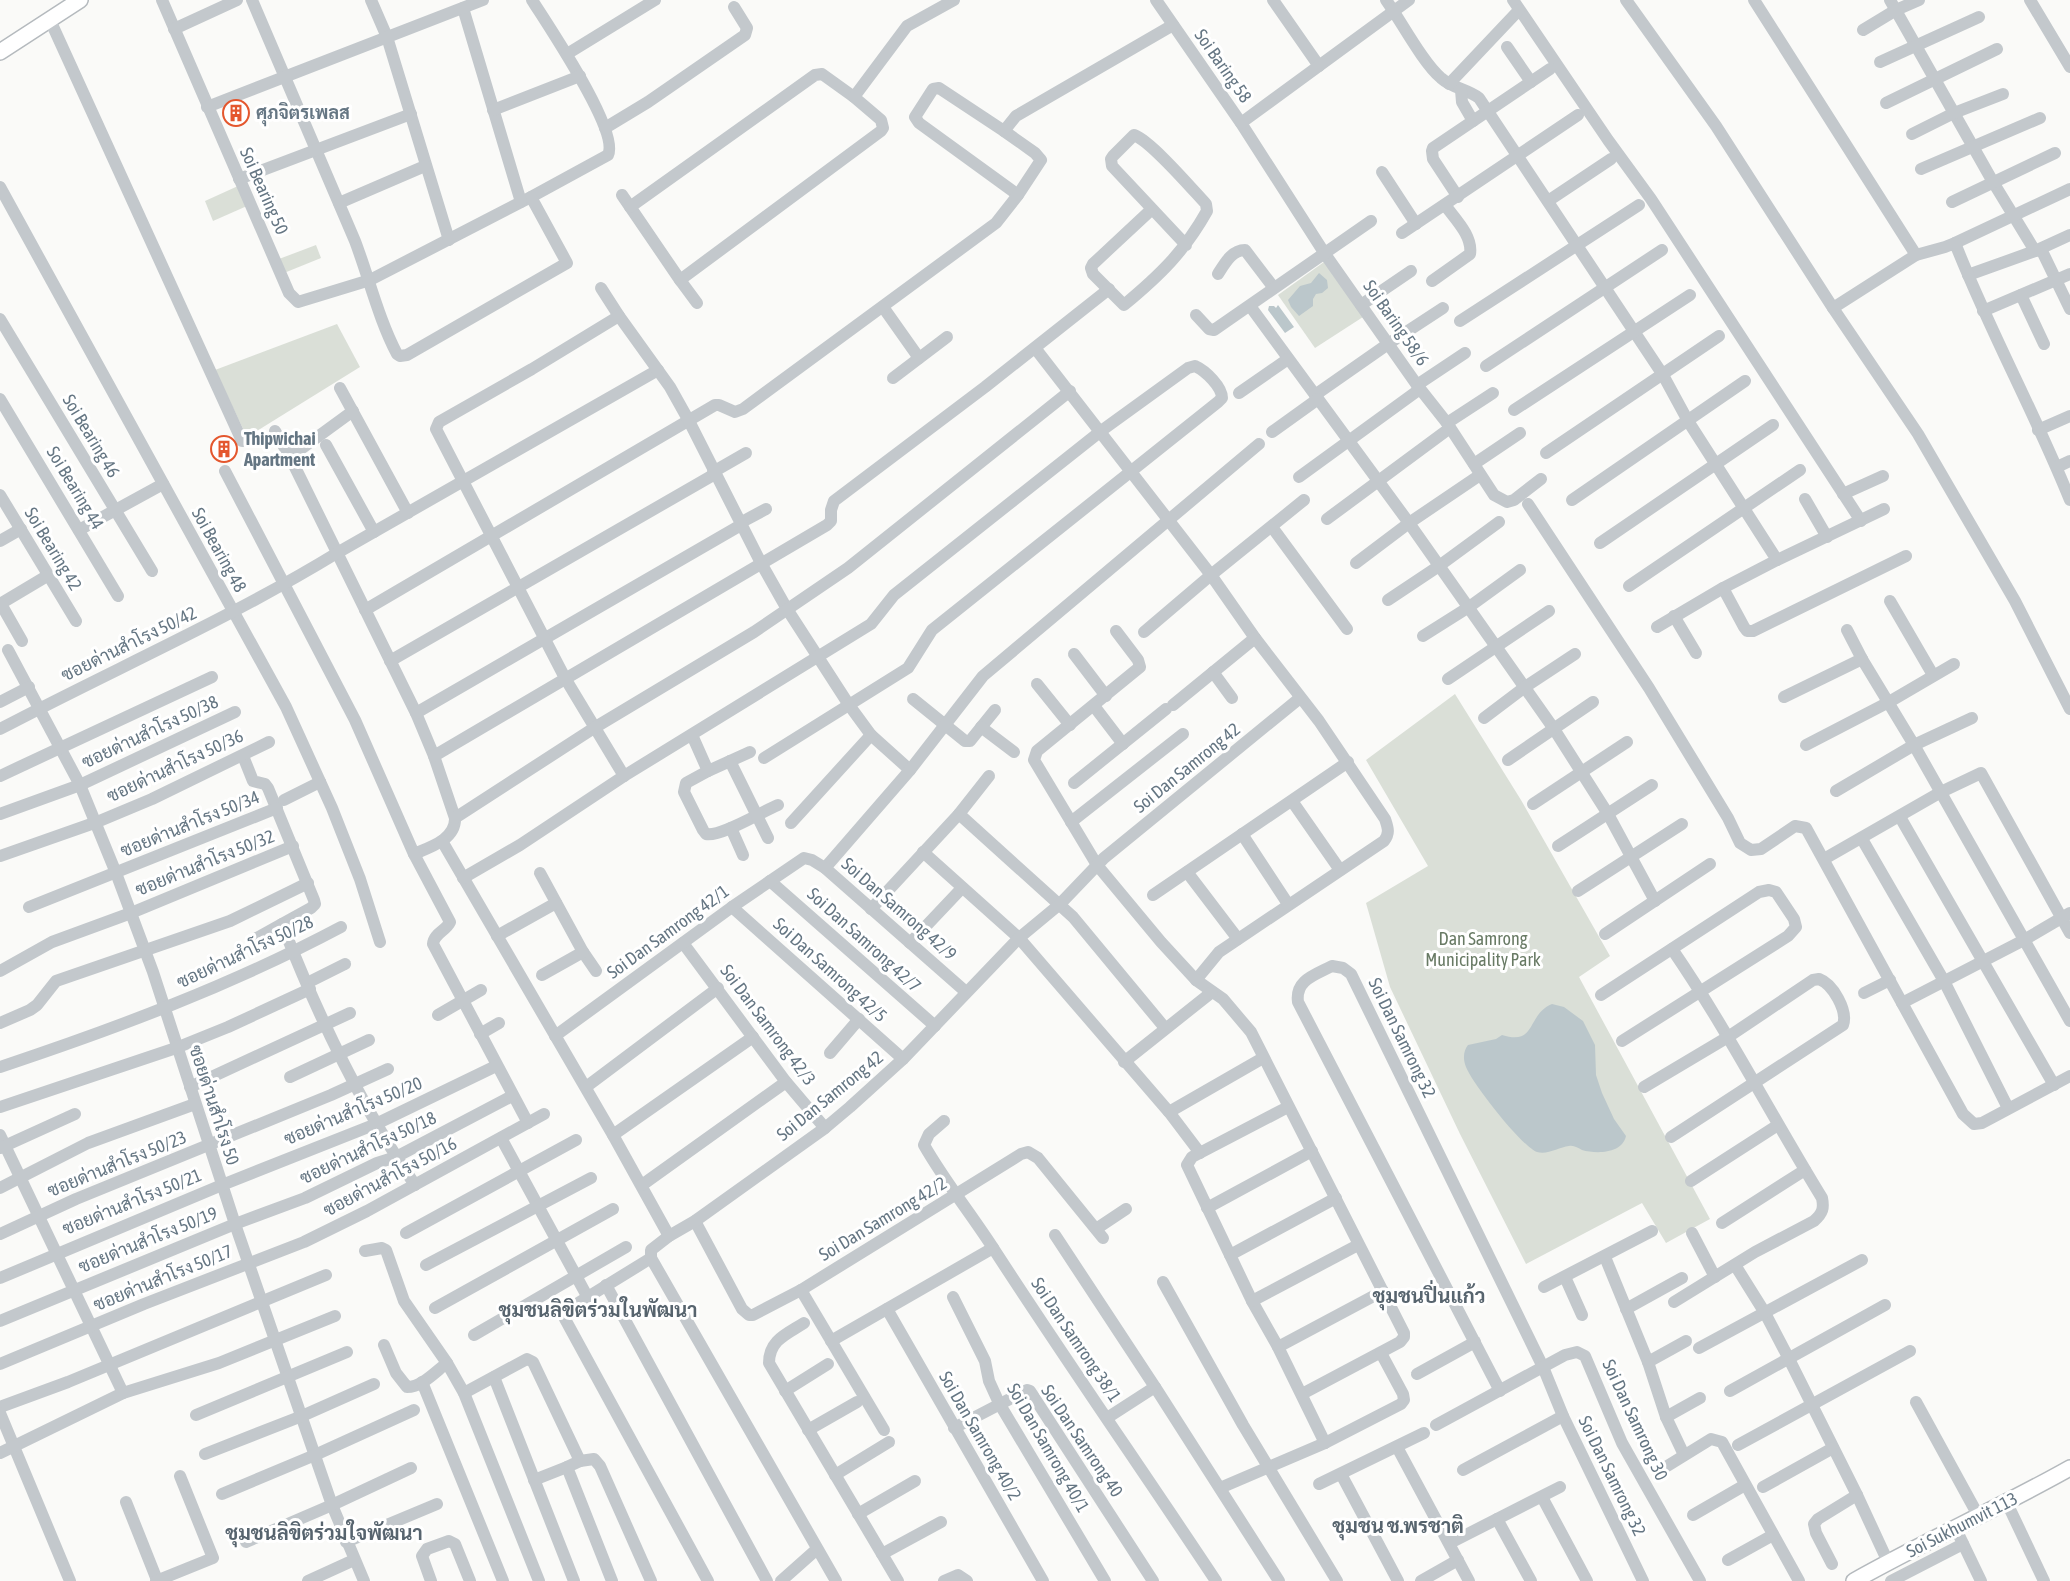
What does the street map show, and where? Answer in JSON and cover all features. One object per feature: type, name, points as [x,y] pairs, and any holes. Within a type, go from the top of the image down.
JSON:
[{"type":"main road","points":[[0,52],[80,0]]},
{"type":"main road","name":"Soi Sukhumvit 113","points":[[1854,1581],[2007,1503],[2070,1468]]},
{"type":"street","name":"Soi Bearing 50","points":[[162,0],[291,297],[298,302],[304,302],[370,280]]},
{"type":"street","points":[[174,29],[237,0]]},
{"type":"street","points":[[207,106],[284,75],[472,3],[493,110],[526,200],[570,267],[403,356],[397,354],[339,203],[316,151],[284,75],[252,0]]},
{"type":"street","points":[[371,0],[387,37],[449,240]]},
{"type":"street","points":[[370,280],[608,155],[610,145],[605,128],[580,76],[532,0]]},
{"type":"street","points":[[567,54],[655,0]]},
{"type":"street","points":[[854,97],[907,26],[954,0]]},
{"type":"street","name":"Soi Baring 58","points":[[1156,0],[1241,123]]},
{"type":"street","points":[[1273,0],[1319,66]]},
{"type":"street","points":[[1386,0],[1436,74],[1449,84],[1473,93],[1479,98],[1663,375],[1688,421],[1777,561]]},
{"type":"street","points":[[1241,123],[1409,0]]},
{"type":"street","points":[[1626,0],[1716,126],[1833,308],[1918,434],[2015,601],[2070,709]]},
{"type":"street","points":[[1754,0],[1916,255]]},
{"type":"street","points":[[1863,30],[1893,5],[1919,0]]},
{"type":"street","points":[[2030,0],[2070,67]]},
{"type":"street","points":[[605,128],[648,102],[745,35],[747,28],[735,2]]},
{"type":"street","points":[[1449,84],[1516,5],[1651,199],[1861,521]]},
{"type":"street","points":[[1893,5],[2012,215],[2038,250],[2070,309]]},
{"type":"street","points":[[1880,62],[1979,17]]},
{"type":"street","points":[[50,20],[242,441]]},
{"type":"street","points":[[1004,131],[1022,112],[1173,25]]},
{"type":"street","points":[[1507,47],[1531,82]]},
{"type":"street","points":[[1886,103],[1997,49]]},
{"type":"street","points":[[1458,197],[1433,159],[1432,151],[1437,144],[1550,69]]},
{"type":"street","points":[[630,207],[815,75],[822,74],[881,120],[883,128],[881,131],[680,280]]},
{"type":"street","points":[[493,110],[580,76]]},
{"type":"street","points":[[365,610],[715,405],[735,412],[743,409],[989,229],[1018,195],[1041,160],[1035,153],[1004,131],[939,88],[933,89],[915,117],[919,123],[1018,195]]},
{"type":"street","points":[[1461,90],[1462,102],[1473,121]]},
{"type":"street","points":[[1912,134],[1954,113],[2003,94]]},
{"type":"street","points":[[239,179],[411,114]]},
{"type":"street","points":[[1402,233],[1578,116]]},
{"type":"street","points":[[1921,169],[2040,118]]},
{"type":"street","name":"Soi Baring 58/6","points":[[1241,123],[1325,254],[1449,426],[1494,495],[1507,502],[1514,500],[1541,479]]},
{"type":"street","points":[[1152,209],[1091,268],[1093,274],[1124,305],[1160,273],[1186,245],[1207,211],[1206,204],[1143,140],[1134,135],[1113,156],[1111,162],[1119,175],[1152,209],[1186,245]]},
{"type":"street","points":[[1952,202],[2055,153]]},
{"type":"street","points":[[1548,201],[1611,159]]},
{"type":"street","points":[[339,203],[425,166]]},
{"type":"street","points":[[1382,172],[1416,224]]},
{"type":"street","name":"Soi Bearing 48","points":[[0,187],[286,707],[332,808],[360,879],[380,942]]},
{"type":"street","points":[[1833,308],[1916,255],[1945,248],[2070,189]]},
{"type":"street","points":[[622,195],[698,303]]},
{"type":"street","points":[[1432,281],[1470,254],[1471,246],[1468,238],[1445,205]]},
{"type":"street","points":[[1460,321],[1575,244],[1639,205]]},
{"type":"street","points":[[1196,315],[1209,329],[1214,330],[1371,221]]},
{"type":"street","points":[[1968,275],[2038,250],[2070,235]]},
{"type":"street","points":[[1955,243],[1983,311],[2057,467],[2070,500]]},
{"type":"street","points":[[1218,274],[1236,252],[1245,250],[1274,288]]},
{"type":"street","points":[[1486,366],[1662,250]]},
{"type":"street","points":[[1361,305],[1411,271]]},
{"type":"street","points":[[1983,311],[2070,274]]},
{"type":"street","points":[[601,288],[658,370],[689,421],[761,563],[849,705],[871,735],[910,770]]},
{"type":"street","points":[[434,756],[827,525],[831,521],[834,501],[1109,289]]},
{"type":"street","points":[[1514,410],[1690,295]]},
{"type":"street","points":[[2021,295],[2044,345]]},
{"type":"street","points":[[1250,306],[1409,523],[1554,729],[1608,814],[1655,902]]},
{"type":"street","points":[[883,307],[919,358]]},
{"type":"street","points":[[1272,432],[1388,344],[1443,309]]},
{"type":"street","points":[[619,316],[439,422],[436,429],[565,678],[624,776]]},
{"type":"street","name":"Soi Bearing 46","points":[[0,319],[152,571]]},
{"type":"street","points":[[1546,453],[1719,336]]},
{"type":"street","points":[[893,378],[947,337]]},
{"type":"street","points":[[1035,348],[1133,472],[1319,721],[1385,819],[1388,828],[1388,836],[1219,952],[1196,980]]},
{"type":"street","points":[[1299,477],[1465,352]]},
{"type":"street","points":[[1239,393],[1288,359]]},
{"type":"street","points":[[463,878],[520,845],[624,776],[871,624],[894,595],[1101,431],[1192,366],[1200,368],[1222,393],[1222,399],[1133,472],[932,630],[908,668],[764,758]]},
{"type":"street","name":"ซอยด่านสำโรง 50/42","points":[[0,729],[285,585],[658,370]]},
{"type":"street","points":[[1572,500],[1745,381]]},
{"type":"street","points":[[340,388],[408,513]]},
{"type":"street","points":[[456,818],[594,728],[754,632],[848,568],[1070,391]]},
{"type":"street","points":[[1327,519],[1493,393]]},
{"type":"street","name":"Soi Bearing 44","points":[[0,399],[118,596]]},
{"type":"street","points":[[290,457],[353,411]]},
{"type":"street","points":[[2038,430],[2070,416]]},
{"type":"street","points":[[1600,543],[1773,425]]},
{"type":"street","points":[[275,431],[416,713],[456,818],[454,828],[442,841],[414,854]]},
{"type":"street","points":[[1356,563],[1477,470],[1520,433]]},
{"type":"street","points":[[326,444],[374,532]]},
{"type":"street","points":[[825,868],[910,770],[983,676],[1260,444]]},
{"type":"street","points":[[390,661],[746,453]]},
{"type":"street","points":[[2057,467],[2070,461]]},
{"type":"street","points":[[1629,586],[1800,470]]},
{"type":"street","points":[[225,471],[355,720],[414,854],[450,922],[448,927],[435,937],[433,944],[528,1124]]},
{"type":"street","points":[[1843,494],[1883,476]]},
{"type":"street","points":[[79,530],[163,484]]},
{"type":"street","name":"Soi Bearing 42","points":[[0,495],[76,621]]},
{"type":"street","points":[[1805,499],[1827,537]]},
{"type":"street","points":[[1144,632],[1304,500]]},
{"type":"street","points":[[1528,504],[1649,688],[1728,818],[1740,843],[1751,850],[1761,849],[1789,830],[1800,826],[1806,828],[1963,1114],[1974,1124],[1982,1123],[2070,1076]]},
{"type":"street","points":[[416,713],[766,509]]},
{"type":"street","points":[[1657,627],[1723,588],[1884,509]]},
{"type":"street","points":[[1388,600],[1499,522]]},
{"type":"street","points":[[1272,527],[1347,629]]},
{"type":"street","points":[[0,541],[21,529]]},
{"type":"street","points":[[1723,588],[1744,627],[1747,631],[1753,631],[1906,556]]},
{"type":"street","points":[[1423,636],[1469,607],[1520,570]]},
{"type":"street","points":[[22,641],[0,604],[47,576]]},
{"type":"street","points":[[1890,601],[1933,675]]},
{"type":"street","points":[[1448,679],[1549,611]]},
{"type":"street","points":[[1674,616],[1696,653]]},
{"type":"street","points":[[1846,630],[1941,792],[2070,1021]]},
{"type":"street","points":[[1116,631],[1138,660],[1140,667],[1037,751],[1034,760],[1097,865],[1196,980],[1223,999],[1251,1032],[1404,1333],[1400,1342],[1302,1395]]},
{"type":"street","points":[[1074,783],[1255,638]]},
{"type":"street","name":"ซอยด่านสำโรง 50","points":[[8,650],[80,785],[117,873],[145,950],[274,1340],[332,1505],[364,1581]]},
{"type":"street","points":[[1074,654],[1106,696]]},
{"type":"street","points":[[1484,718],[1575,654]]},
{"type":"street","points":[[1784,698],[1862,659]]},
{"type":"street","points":[[1806,745],[1889,702],[1954,664]]},
{"type":"street","points":[[1213,672],[1232,698]]},
{"type":"street","points":[[0,776],[212,677]]},
{"type":"street","points":[[1037,684],[1070,725]]},
{"type":"street","points":[[0,702],[29,687]]},
{"type":"street","name":"Soi Dan Samrong 42","points":[[651,1258],[651,1250],[669,1236],[695,1221],[825,1128],[903,1059],[1019,938],[1060,904],[1097,865],[1300,698]]},
{"type":"street","points":[[914,699],[945,726],[963,740],[968,741],[995,710]]},
{"type":"street","points":[[1508,760],[1593,702]]},
{"type":"street","points":[[1094,706],[1122,744]]},
{"type":"street","name":"ซอยด่านสำโรง 50/38","points":[[0,813],[80,785],[235,712]]},
{"type":"street","points":[[1836,791],[1914,745],[1972,718]]},
{"type":"street","points":[[981,727],[1014,753]]},
{"type":"street","points":[[1071,822],[1183,734]]},
{"type":"street","points":[[692,735],[708,771]]},
{"type":"street","points":[[791,823],[871,735]]},
{"type":"street","name":"ซอยด่านสำโรง 50/36","points":[[0,856],[97,822],[152,799],[269,742]]},
{"type":"street","points":[[1533,804],[1627,742]]},
{"type":"street","points":[[750,752],[686,783],[684,792],[706,834],[714,834],[730,828],[778,805]]},
{"type":"street","points":[[243,756],[253,781],[267,785],[280,804],[314,900],[313,906],[255,939]]},
{"type":"street","points":[[730,761],[768,838]]},
{"type":"street","points":[[1152,895],[1348,762]]},
{"type":"street","points":[[1824,859],[1941,792],[1981,773],[2066,915],[2070,933]]},
{"type":"street","points":[[871,909],[959,814],[989,776]]},
{"type":"street","name":"ซอยด่านสำโรง 50/34","points":[[29,907],[117,873],[280,804],[320,782]]},
{"type":"street","points":[[1558,846],[1652,785]]},
{"type":"street","points":[[1292,801],[1340,870]]},
{"type":"street","points":[[959,814],[1060,904],[1165,1028]]},
{"type":"street","points":[[1900,817],[2054,1085]]},
{"type":"street","points":[[1578,891],[1682,824]]},
{"type":"street","points":[[730,828],[743,855]]},
{"type":"street","points":[[1242,834],[1288,904]]},
{"type":"street","points":[[1862,839],[1944,981],[2008,1108]]},
{"type":"street","points":[[442,841],[642,1185],[669,1236]]},
{"type":"street","name":"ซอยด่านสำโรง 50/32","points":[[0,971],[52,942],[130,913],[293,846]]},
{"type":"street","points":[[923,852],[1019,938],[1169,1112],[1200,1153]]},
{"type":"street","name":"Soi Dan Samrong 42/9","points":[[804,858],[825,868],[966,992]]},
{"type":"street","name":"Soi Dan Samrong 42/1","points":[[555,1036],[732,907],[804,858]]},
{"type":"street","points":[[1605,934],[1710,864]]},
{"type":"street","points":[[1187,872],[1238,939]]},
{"type":"street","points":[[540,873],[596,971]]},
{"type":"street","name":"Soi Dan Samrong 42/7","points":[[770,881],[935,1026]]},
{"type":"street","points":[[0,1023],[37,1005],[56,981],[230,921],[308,883]]},
{"type":"street","points":[[910,943],[962,888]]},
{"type":"street","points":[[1601,995],[1760,892],[1769,890],[1776,892],[1794,919],[1796,927],[1794,931],[1622,1041]]},
{"type":"street","points":[[497,936],[556,903]]},
{"type":"street","name":"Soi Dan Samrong 42/5","points":[[732,907],[903,1059]]},
{"type":"street","points":[[1902,1003],[2024,940],[2066,915]]},
{"type":"street","points":[[282,924],[354,1085],[415,1185]]},
{"type":"street","name":"ซอยด่านสำโรง 50/28","points":[[0,1068],[216,988],[341,927]]},
{"type":"street","name":"Soi Dan Samrong 42/3","points":[[683,943],[786,1082],[825,1128]]},
{"type":"street","points":[[1672,949],[1728,1036],[1753,1084],[1822,1198],[1824,1208],[1814,1221],[1674,1302]]},
{"type":"street","points":[[542,975],[583,951]]},
{"type":"street","points":[[0,1107],[176,1048],[228,1027],[309,986],[345,964]]},
{"type":"street","name":"Soi Dan Samrong 32","points":[[1500,1391],[1298,1002],[1297,993],[1301,984],[1332,966],[1343,968],[1351,974],[1543,1367],[1563,1416],[1644,1581]]},
{"type":"street","points":[[1644,1088],[1812,980],[1819,978],[1828,985],[1843,1010],[1845,1018],[1843,1025],[1671,1137]]},
{"type":"street","points":[[1864,993],[1890,980]]},
{"type":"street","points":[[586,1088],[718,988]]},
{"type":"street","points":[[438,1015],[481,990]]},
{"type":"street","points":[[1124,1062],[1212,992]]},
{"type":"street","points":[[190,1088],[327,1026],[350,1013]]},
{"type":"street","points":[[830,1053],[859,1019]]},
{"type":"street","points":[[480,1034],[499,1023]]},
{"type":"street","points":[[613,1135],[753,1037]]},
{"type":"street","points":[[290,1077],[369,1040]]},
{"type":"street","points":[[1169,1112],[1263,1058]]},
{"type":"street","name":"ซอยด่านสำโรง 50/20","points":[[222,1185],[376,1124],[496,1066]]},
{"type":"street","name":"ซอยด่านสำโรง 50/23","points":[[0,1234],[112,1184],[209,1146],[388,1069]]},
{"type":"street","points":[[642,1185],[786,1082]]},
{"type":"street","name":"ซอยด่านสำโรง 50/18","points":[[235,1224],[305,1198],[377,1163],[396,1157],[512,1096]]},
{"type":"street","points":[[0,1188],[88,1143],[195,1104]]},
{"type":"street","points":[[1288,1107],[1192,1157],[1187,1165],[1252,1301],[1278,1347],[1325,1443]]},
{"type":"street","points":[[75,1114],[2,1143],[21,1178],[123,1393]]},
{"type":"street","name":"ซอยด่านสำโรง 50/16","points":[[249,1264],[303,1242],[368,1211],[544,1114]]},
{"type":"street","name":"Soi Dan Samrong 38/1","points":[[944,1122],[929,1134],[924,1145],[940,1173],[993,1248],[1216,1581]]},
{"type":"street","points":[[1691,1181],[1778,1125]]},
{"type":"street","points":[[501,1138],[587,1296]]},
{"type":"street","points":[[406,1233],[576,1140]]},
{"type":"street","points":[[1207,1208],[1312,1151]]},
{"type":"street","name":"Soi Dan Samrong 42/2","points":[[695,1221],[745,1314],[753,1315],[801,1290],[1021,1154],[1028,1152],[1038,1158],[1100,1234],[1126,1209]]},
{"type":"street","points":[[1722,1223],[1805,1170]]},
{"type":"street","points":[[426,1265],[591,1178]]},
{"type":"street","name":"ซอยด่านสำโรง 50/21","points":[[0,1278],[222,1185]]},
{"type":"street","points":[[1230,1255],[1336,1198]]},
{"type":"street","points":[[435,1308],[613,1209]]},
{"type":"street","name":"ซอยด่านสำโรง 50/19","points":[[0,1321],[235,1224]]},
{"type":"street","points":[[1544,1287],[1652,1231]]},
{"type":"street","points":[[1692,1233],[1715,1277]]},
{"type":"street","points":[[1055,1234],[1279,1581]]},
{"type":"street","points":[[1252,1301],[1359,1245]]},
{"type":"street","points":[[474,1335],[626,1247]]},
{"type":"street","points":[[365,1251],[382,1248],[386,1250],[404,1301],[447,1363],[464,1393],[539,1581]]},
{"type":"street","points":[[831,1341],[993,1248]]},
{"type":"street","points":[[1605,1257],[1648,1362],[1666,1417],[1684,1455]]},
{"type":"street","points":[[708,1581],[565,1319],[570,1308],[651,1258],[836,1581]]},
{"type":"street","points":[[1699,1348],[1862,1260]]},
{"type":"street","name":"ซอยด่านสำโรง 50/17","points":[[0,1364],[249,1264]]},
{"type":"street","points":[[1735,1265],[1765,1313],[1788,1357],[1888,1562]]},
{"type":"street","points":[[0,1407],[41,1393],[326,1275]]},
{"type":"street","points":[[1565,1277],[1582,1315]]},
{"type":"street","points":[[1626,1309],[1682,1278]]},
{"type":"street","points":[[1163,1282],[1268,1467],[1337,1581]]},
{"type":"street","points":[[606,1286],[767,1581]]},
{"type":"street","points":[[801,1290],[886,1436],[835,1475]]},
{"type":"street","points":[[1278,1347],[1383,1290]]},
{"type":"street","name":"Soi Dan Samrong 40/1","points":[[953,1297],[985,1361],[989,1381],[999,1403],[1105,1581]]},
{"type":"street","points":[[1731,1391],[1788,1357],[1885,1305]]},
{"type":"street","name":"Soi Dan Samrong 40/2","points":[[888,1309],[1043,1581]]},
{"type":"street","points":[[0,1453],[123,1393],[219,1363],[335,1316]]},
{"type":"street","points":[[804,1323],[775,1341],[771,1348],[769,1363],[898,1581]]},
{"type":"street","points":[[1648,1362],[1686,1341]]},
{"type":"street","points":[[1417,1374],[1475,1342]]},
{"type":"street","points":[[384,1345],[396,1373],[405,1386],[412,1387],[422,1382],[447,1363]]},
{"type":"street","points":[[1738,1445],[1910,1351]]},
{"type":"street","points":[[196,1414],[347,1352]]},
{"type":"street","name":"Soi Dan Samrong 30","points":[[1436,1425],[1565,1355],[1577,1352],[1585,1356],[1622,1443],[1700,1581]]},
{"type":"street","points":[[1220,1488],[1325,1443],[1394,1409],[1404,1400],[1399,1384],[1381,1353]]},
{"type":"street","points":[[464,1393],[526,1359],[533,1362],[580,1461]]},
{"type":"street","points":[[785,1391],[828,1364]]},
{"type":"street","points":[[494,1377],[574,1581]]},
{"type":"street","points":[[422,1382],[502,1581]]},
{"type":"street","points":[[205,1454],[302,1416],[374,1384]]},
{"type":"street","points":[[1107,1418],[1155,1387]]},
{"type":"street","name":"Soi Dan Samrong 40","points":[[954,1428],[1027,1390],[1032,1393],[1153,1581]]},
{"type":"street","points":[[1666,1417],[1700,1398]]},
{"type":"street","points":[[807,1430],[857,1402]]},
{"type":"street","points":[[1916,1402],[1979,1517]]},
{"type":"street","points":[[222,1494],[414,1410]]},
{"type":"street","points":[[0,1413],[70,1581]]},
{"type":"street","points":[[1463,1470],[1563,1416]]},
{"type":"street","points":[[1319,1484],[1424,1433]]},
{"type":"street","points":[[1664,1468],[1712,1439],[1722,1442],[1799,1581]]},
{"type":"street","points":[[1397,1447],[1469,1581]]},
{"type":"street","points":[[1763,1487],[1833,1448]]},
{"type":"street","points":[[534,1480],[580,1461],[594,1460],[600,1466],[651,1581]]},
{"type":"street","points":[[567,1467],[612,1581]]},
{"type":"street","points":[[246,1542],[411,1468]]},
{"type":"street","points":[[1341,1474],[1398,1581]]},
{"type":"street","points":[[126,1502],[156,1581],[213,1558],[180,1476]]},
{"type":"street","points":[[858,1514],[915,1481]]},
{"type":"street","points":[[1693,1515],[1745,1485]]},
{"type":"street","points":[[1450,1543],[1560,1487]]},
{"type":"street","points":[[1832,1564],[1815,1533],[1814,1524],[1818,1519],[1857,1495]]},
{"type":"street","points":[[1542,1497],[1587,1581]]},
{"type":"street","points":[[2007,1503],[2044,1581]]},
{"type":"street","points":[[346,1542],[437,1504]]},
{"type":"street","points":[[1497,1519],[1531,1581]]},
{"type":"street","points":[[882,1554],[941,1522]]},
{"type":"street","points":[[1956,1528],[1981,1581]]},
{"type":"street","points":[[1728,1560],[1773,1535]]},
{"type":"street","points":[[431,1581],[422,1556],[427,1549],[449,1541],[455,1544],[470,1581]]},
{"type":"street","points":[[1892,1581],[1963,1545]]},
{"type":"street","points":[[781,1581],[817,1549]]},
{"type":"street","points":[[308,1581],[354,1560]]},
{"type":"street","points":[[1421,1581],[1458,1560]]},
{"type":"street","points":[[944,1581],[961,1575],[967,1581]]},
{"type":"green space","points":[[238,186],[247,206],[213,221],[205,201]]},
{"type":"green space","points":[[316,245],[321,258],[284,273],[279,259]]},
{"type":"green space","points":[[1324,262],[1363,317],[1315,348],[1278,295]]},
{"type":"green space","points":[[337,324],[360,367],[247,437],[215,370]]},
{"type":"green space","name":"Dan Samrong Municipality Park","points":[[1455,694],[1521,800],[1610,956],[1579,977],[1710,1219],[1666,1243],[1642,1203],[1526,1264],[1460,1134],[1390,987],[1366,903],[1428,866],[1366,760]]},
{"type":"shaded area","points":[[1319,273],[1327,280],[1328,288],[1316,294],[1313,306],[1299,316],[1288,300],[1300,286],[1311,283]]},
{"type":"shaded area","points":[[1278,305],[1294,327],[1285,333],[1268,310],[1269,306],[1276,308]]},
{"type":"shaded area","points":[[1552,1004],[1564,1007],[1583,1021],[1595,1045],[1596,1075],[1602,1093],[1614,1119],[1626,1136],[1624,1142],[1614,1149],[1594,1152],[1571,1146],[1537,1152],[1520,1139],[1498,1114],[1466,1067],[1464,1056],[1468,1045],[1496,1039],[1502,1035],[1521,1036],[1526,1033],[1538,1015]]},
{"type":"place","name":"ศุภจิตรเพลส","points":[[236,113]]},
{"type":"place","name":"Thipwichai Apartment","points":[[224,449]]},
{"type":"district","name":"ชุมชนปิ่นแก้ว","points":[[1429,1296]]},
{"type":"district","name":"ชุมชนลิขิตร่วมในพัฒนา","points":[[598,1310]]},
{"type":"district","name":"ชุมชน ช.พรชาติ","points":[[1398,1526]]},
{"type":"district","name":"ชุมชนลิขิตร่วมใจพัฒนา","points":[[324,1533]]}]
